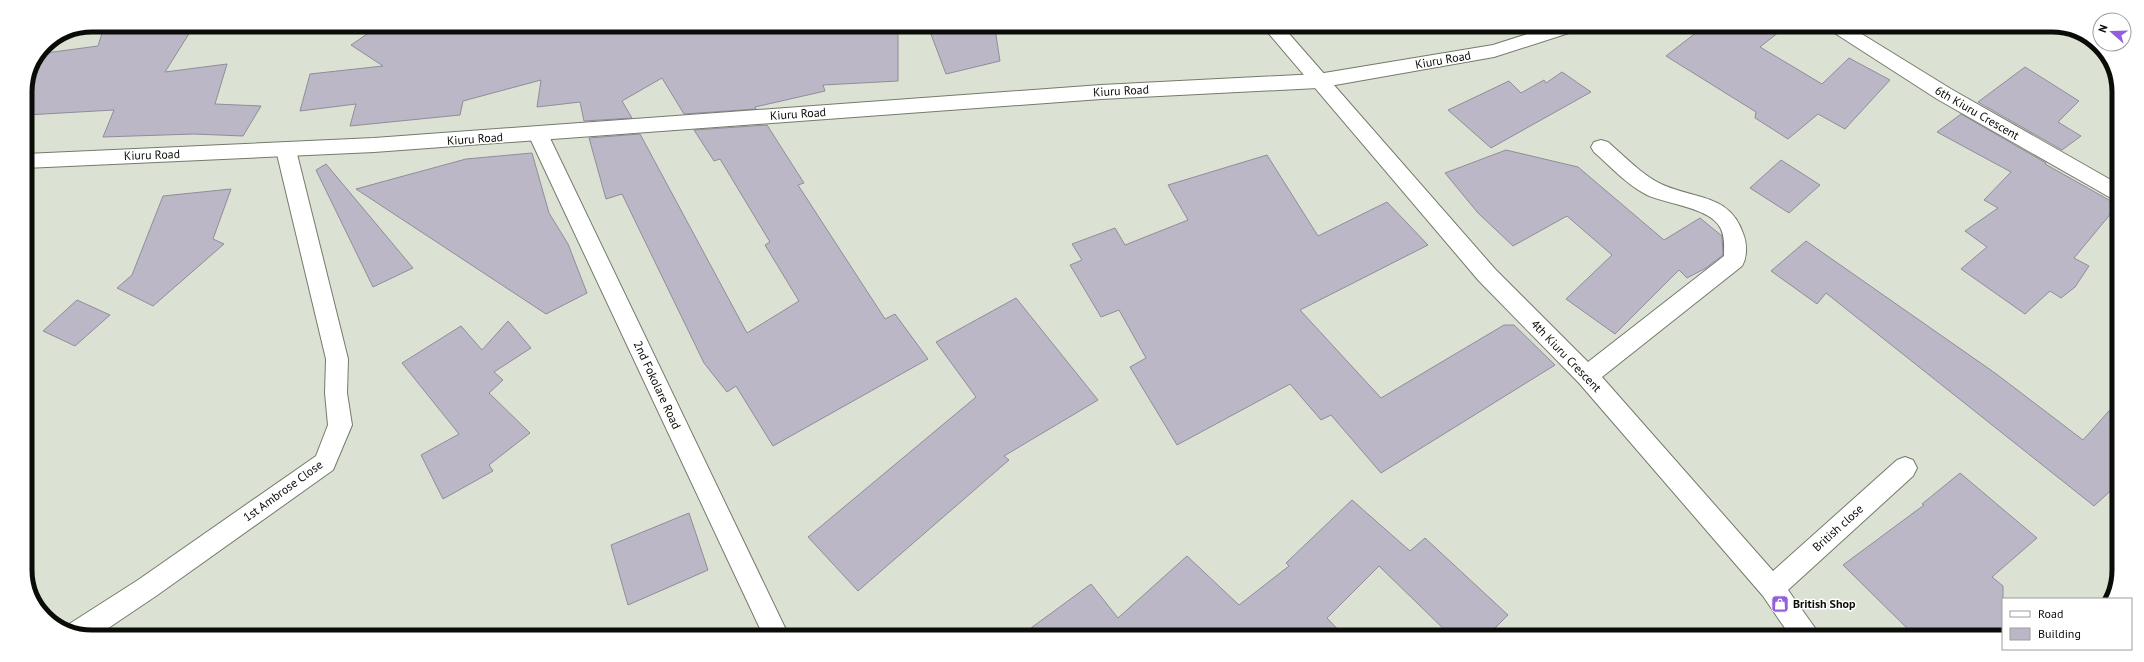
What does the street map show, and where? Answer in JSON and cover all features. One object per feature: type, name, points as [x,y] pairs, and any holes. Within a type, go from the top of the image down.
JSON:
[{"type":"street","name":"4th Kiuru Crescent","points":[[1276,32],[1487,275],[1587,376],[1772,588],[1801,630]]},
{"type":"street","name":"Kiuru Road","points":[[32,161],[286,150],[538,134],[1093,92],[1318,81],[1494,51],[1553,32]]},
{"type":"street","name":"6th Kiuru Crescent","points":[[1845,32],[1944,94],[2112,190]]},
{"type":"street","name":"2nd Fokolare Road","points":[[538,134],[773,630]]},
{"type":"street","points":[[1587,376],[1735,260],[1737,242],[1732,224],[1716,211],[1699,203],[1653,189],[1600,147]]},
{"type":"street","name":"1st Ambrose Close","points":[[84,629],[147,588],[325,464],[340,425],[336,393],[337,359],[286,150]]},
{"type":"street","name":"British close","points":[[1772,588],[1905,468]]},
{"type":"building","points":[[102,32],[190,32],[165,72],[227,64],[215,104],[261,106],[243,136],[194,134],[103,137],[114,110],[32,115],[33,80],[42,59],[48,53],[98,46]]},
{"type":"building","points":[[370,32],[898,32],[898,81],[823,85],[825,91],[755,107],[756,109],[684,114],[662,78],[622,101],[632,118],[584,121],[580,102],[537,107],[541,80],[463,101],[460,115],[350,126],[356,104],[300,111],[310,74],[383,66],[351,45]]},
{"type":"building","points":[[930,32],[995,32],[1000,61],[946,74]]},
{"type":"building","points":[[1697,32],[1779,32],[1760,47],[1822,84],[1849,58],[1890,80],[1845,129],[1818,114],[1788,139],[1755,118],[1756,112],[1666,56]]},
{"type":"building","points":[[2025,67],[2079,101],[2058,122],[2081,136],[2062,150],[1978,102]]},
{"type":"building","points":[[1562,72],[1591,92],[1491,148],[1448,110],[1509,81],[1521,93],[1544,80],[1546,83]]},
{"type":"building","points":[[1961,114],[2112,202],[2112,212],[2074,258],[2089,266],[2075,287],[2061,298],[2050,291],[2025,314],[1961,269],[1987,247],[1965,231],[1998,208],[1984,200],[2011,172],[1937,132]]},
{"type":"building","points":[[767,125],[804,183],[798,185],[885,319],[895,314],[928,359],[773,446],[736,386],[727,392],[704,363],[622,194],[606,199],[589,138],[640,134],[747,333],[799,301],[765,245],[770,242],[720,159],[714,161],[694,130]]},
{"type":"building","points":[[1506,150],[1578,167],[1664,240],[1700,218],[1722,236],[1723,255],[1706,268],[1687,278],[1679,270],[1615,334],[1566,299],[1612,255],[1567,216],[1513,246],[1478,213],[1445,173]]},
{"type":"building","points":[[532,153],[549,213],[568,244],[587,293],[546,314],[356,189],[466,159]]},
{"type":"building","points":[[1267,155],[1318,236],[1387,202],[1428,245],[1300,310],[1381,398],[1504,325],[1514,325],[1555,365],[1381,473],[1331,415],[1321,420],[1290,384],[1177,445],[1130,367],[1146,358],[1119,310],[1101,317],[1070,265],[1082,260],[1072,244],[1115,228],[1125,245],[1188,220],[1168,185]]},
{"type":"building","points":[[1781,160],[1820,185],[1789,213],[1750,188]]},
{"type":"building","points":[[326,164],[413,268],[373,287],[316,170]]},
{"type":"building","points":[[231,189],[213,239],[224,244],[153,306],[117,288],[132,275],[163,196]]},
{"type":"building","points":[[1806,241],[1995,373],[2083,440],[2112,408],[2112,490],[2094,506],[1826,293],[1817,304],[1771,271]]},
{"type":"building","points":[[1016,298],[1098,400],[1004,456],[1009,460],[858,591],[808,537],[976,397],[936,342]]},
{"type":"building","points":[[77,300],[110,315],[75,346],[43,331]]},
{"type":"building","points":[[508,321],[531,348],[494,372],[503,380],[489,393],[530,433],[489,465],[493,471],[443,499],[421,455],[459,434],[402,363],[461,326],[482,350]]},
{"type":"building","points":[[1960,473],[2037,538],[1992,577],[2003,586],[2002,630],[1909,630],[1843,565],[1924,505],[1922,504]]},
{"type":"building","points":[[1352,500],[1410,551],[1425,538],[1508,615],[1493,630],[1445,630],[1379,566],[1327,618],[1338,630],[1028,630],[1091,584],[1118,618],[1187,556],[1239,605],[1289,566],[1286,563]]},
{"type":"building","points":[[689,513],[708,570],[628,605],[611,545]]},
{"type":"place","name":"British Shop","points":[[1780,604]]}]
